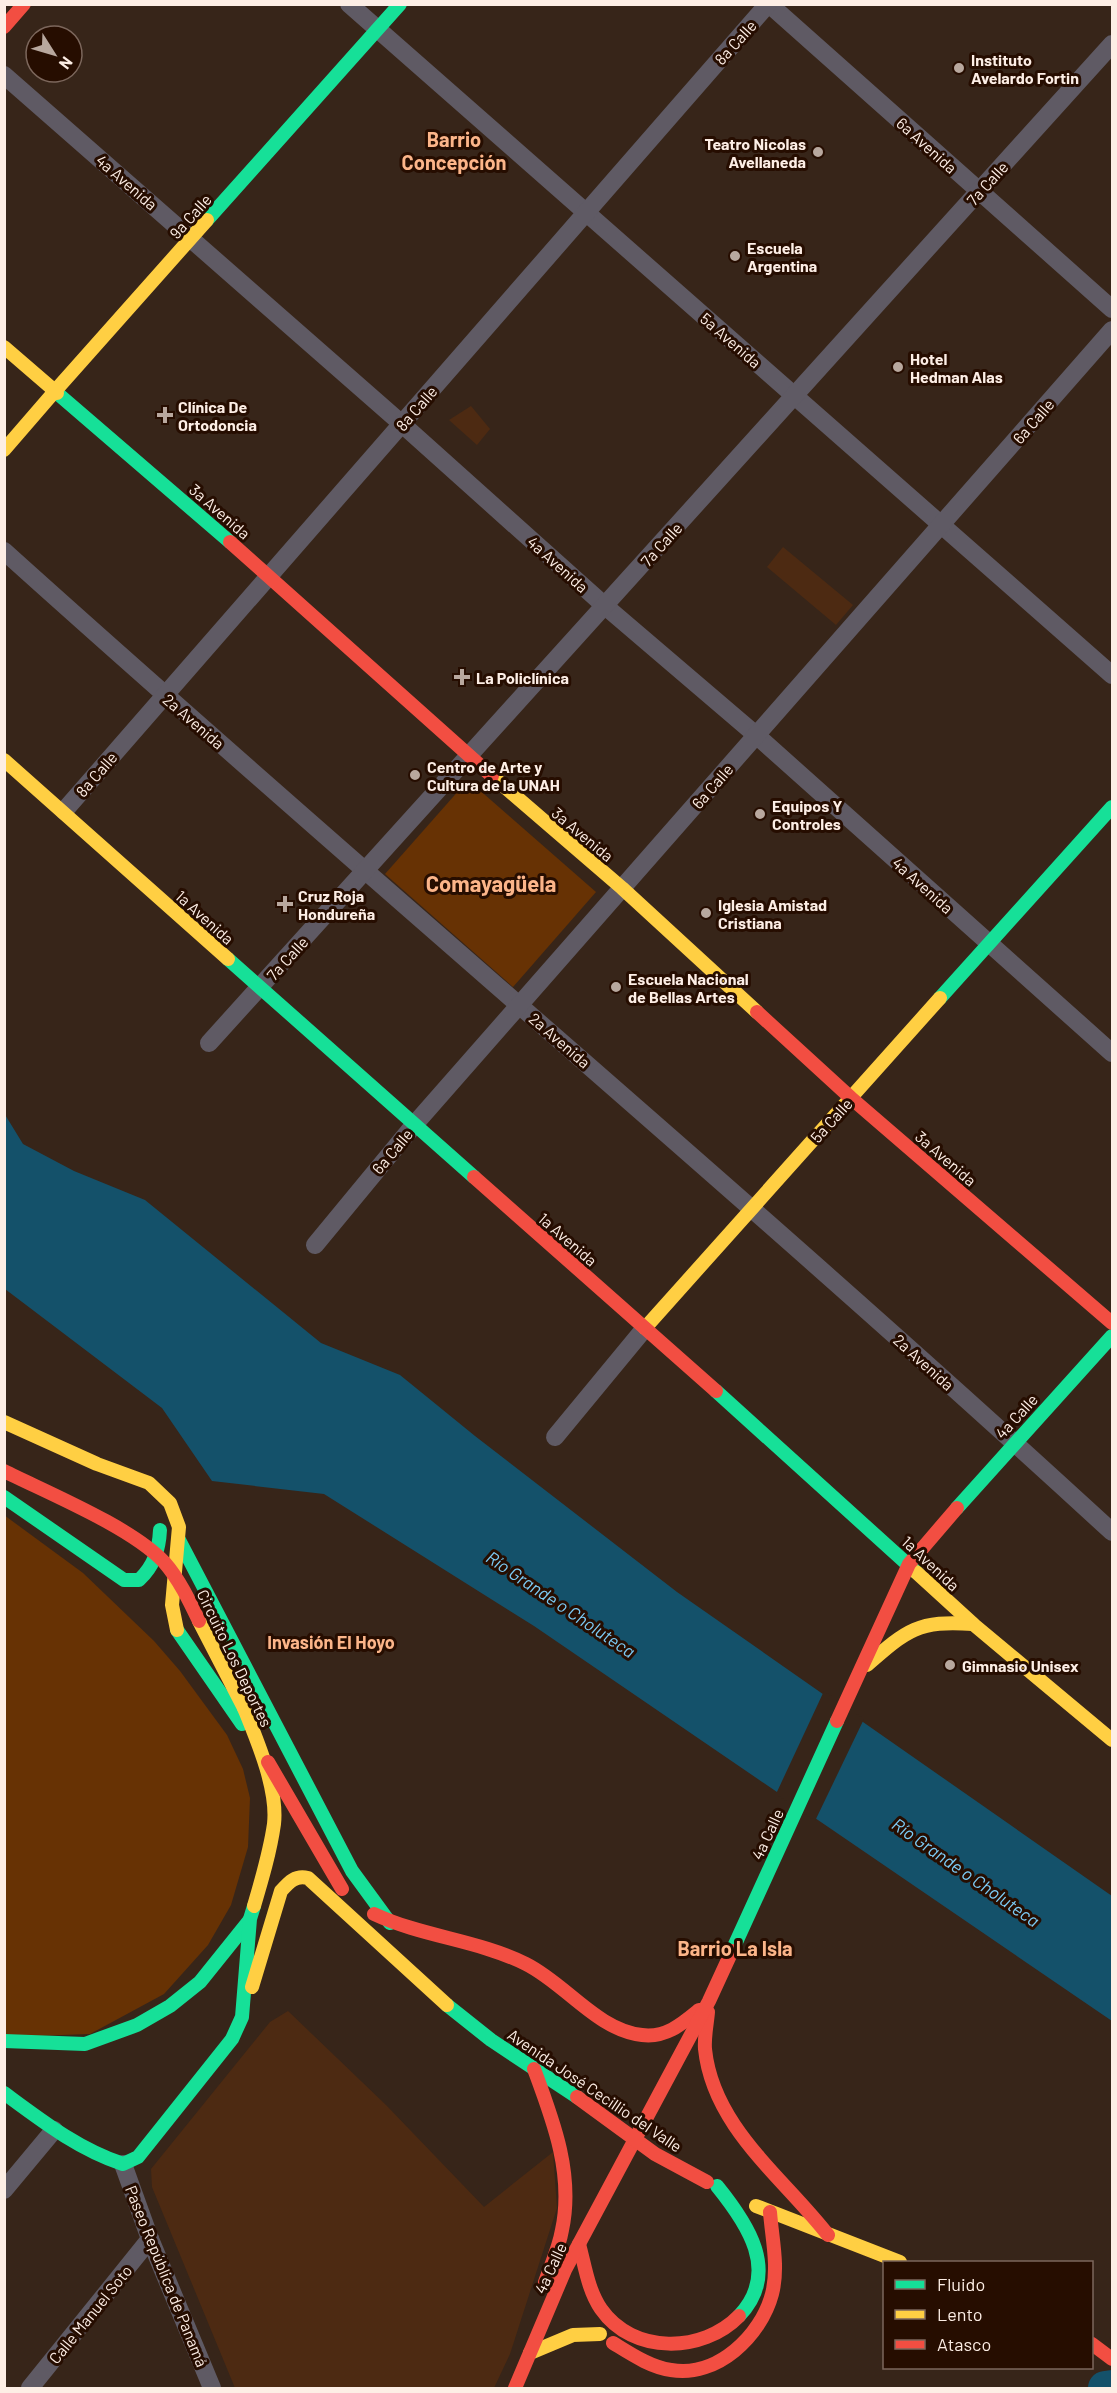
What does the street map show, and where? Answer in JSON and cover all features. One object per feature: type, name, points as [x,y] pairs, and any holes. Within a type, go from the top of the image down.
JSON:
[{"type":"street","points":[[4,27],[24,4]]},
{"type":"street","name":"5a Avenida","points":[[349,4],[1113,675]]},
{"type":"street","name":"9a Calle","points":[[4,450],[400,4]]},
{"type":"street","name":"6a Avenida","points":[[768,4],[1113,309]]},
{"type":"street","name":"8a Calle","points":[[63,811],[768,4]]},
{"type":"street","name":"7a Calle","points":[[209,1043],[1113,44]]},
{"type":"street","name":"4a Avenida","points":[[4,75],[402,424],[605,606],[756,735],[1113,1053]]},
{"type":"street","name":"6a Calle","points":[[315,1245],[414,1125],[1113,330]]},
{"type":"street","name":"3a Avenida","points":[[4,347],[269,576],[469,758],[622,888],[851,1098],[1113,1323]]},
{"type":"street","name":"2a Avenida","points":[[4,551],[164,695],[752,1208],[1113,1532]]},
{"type":"street","name":"1a Avenida","points":[[4,760],[645,1328],[974,1624],[1111,1734]]},
{"type":"street","name":"5a Calle","points":[[555,1437],[645,1328],[1113,807]]},
{"type":"street","name":"4a Calle","points":[[515,2388],[565,2270],[709,2001],[909,1564],[1014,1442],[1113,1335]]},
{"type":"street","points":[[4,1422],[97,1464],[149,1483],[170,1503],[179,1527],[172,1605],[176,1628],[261,1750]]},
{"type":"street","name":"Circuito Los Deportes","points":[[4,1471],[124,1532],[164,1561],[186,1595],[244,1708],[261,1750],[272,1801],[274,1822],[269,1854],[250,1919],[242,2017],[232,2039],[150,2144],[138,2157],[123,2164]]},
{"type":"street","points":[[4,1497],[124,1580],[139,1580],[150,1569],[160,1540],[159,1526],[154,1514]]},
{"type":"street","points":[[179,1540],[352,1870],[390,1923]]},
{"type":"street","points":[[857,1678],[906,1632],[923,1624],[932,1621],[974,1624]]},
{"type":"street","name":"Avenida José Cecillio del Valle","points":[[261,1750],[366,1929]]},
{"type":"street","name":"Avenida José Cecillio del Valle","points":[[242,2017],[278,1898],[292,1879],[300,1875],[315,1882],[366,1929],[393,1959],[434,1995],[655,2154],[770,2212],[898,2261]]},
{"type":"street","points":[[348,1899],[390,1923],[500,1953],[526,1964],[557,1982],[619,2029],[635,2034],[657,2035],[671,2031],[684,2025],[709,2001]]},
{"type":"street","points":[[4,2041],[86,2044],[137,2025],[170,2006],[200,1982],[250,1919]]},
{"type":"street","points":[[709,2001],[705,2046],[716,2097],[729,2123],[750,2149],[797,2196],[828,2235]]},
{"type":"street","points":[[503,2388],[528,2335],[564,2222],[565,2160],[534,2069]]},
{"type":"street","points":[[4,2093],[54,2130],[106,2159],[123,2164]]},
{"type":"street","points":[[4,2190],[54,2130]]},
{"type":"street","name":"Paseo República de Panamá","points":[[123,2164],[150,2239],[212,2388]]},
{"type":"street","points":[[579,2244],[593,2298],[609,2319],[626,2333],[657,2344],[688,2345],[715,2337],[743,2313],[753,2296],[759,2276],[758,2255],[746,2223],[712,2184]]},
{"type":"street","points":[[589,2322],[600,2334],[658,2366],[679,2371],[717,2361],[739,2347],[758,2327],[771,2299],[775,2276],[770,2212]]},
{"type":"street","name":"Calle Manuel Soto","points":[[30,2388],[150,2239]]},
{"type":"street","points":[[565,2270],[574,2290]]},
{"type":"street","points":[[530,2354],[560,2339],[591,2332],[600,2334]]},
{"type":"street","points":[[1093,2345],[1113,2359]]},
{"type":"shaded area","points":[[471,406],[490,429],[477,445],[449,420]]},
{"type":"shaded area","points":[[783,547],[853,605],[836,625],[767,567]]},
{"type":"shaded area","points":[[468,780],[596,892],[513,987],[385,874]]},
{"type":"shaded area","points":[[4,1515],[83,1573],[154,1641],[180,1671],[227,1735],[243,1769],[250,1798],[248,1847],[231,1905],[208,1945],[164,1994],[90,2034],[5,2037]]},
{"type":"shaded area","points":[[288,2011],[386,2105],[484,2207],[553,2152],[557,2208],[510,2354],[494,2388],[235,2388],[152,2187],[151,2169],[270,2022]]},
{"type":"water","name":"Río Grande o Choluteca","points":[[4,1113],[23,1144],[74,1171],[145,1200],[321,1343],[400,1375],[677,1592],[1112,1896],[1112,2021],[534,1626],[324,1494],[212,1481],[162,1408],[5,1289]]},
{"type":"pier","points":[[824,1691],[864,1719],[815,1821],[776,1794]]},
{"type":"waterway","points":[[1105,2388],[1112,2387]]},
{"type":"traffic: fast","points":[[207,220],[400,4]]},
{"type":"traffic: fast","points":[[57,393],[230,542]]},
{"type":"traffic: fast","points":[[940,998],[1112,807]]},
{"type":"traffic: fast","points":[[228,959],[474,1177]]},
{"type":"traffic: fast","points":[[957,1508],[1112,1336]]},
{"type":"traffic: fast","points":[[716,1391],[916,1572]]},
{"type":"traffic: fast","points":[[4,1497],[124,1580],[139,1580],[148,1569],[157,1551],[160,1530]]},
{"type":"traffic: fast","points":[[179,1540],[352,1871],[390,1923]]},
{"type":"traffic: fast","points":[[177,1630],[242,1724]]},
{"type":"traffic: fast","points":[[732,1951],[837,1721]]},
{"type":"traffic: fast","points":[[4,2093],[32,2114],[91,2151],[123,2164],[138,2157],[232,2039],[242,2017],[250,1919],[254,1906]]},
{"type":"traffic: fast","points":[[4,2041],[85,2044],[137,2025],[170,2006],[200,1982],[249,1921]]},
{"type":"traffic: fast","points":[[447,2005],[491,2040],[577,2097]]},
{"type":"traffic: fast","points":[[717,2186],[748,2232],[755,2248],[758,2265],[758,2282],[751,2299],[739,2316]]},
{"type":"traffic: slow","points":[[57,393],[55,391],[207,220]]},
{"type":"traffic: slow","points":[[4,347],[55,391],[4,450]]},
{"type":"traffic: slow","points":[[4,760],[228,959]]},
{"type":"traffic: slow","points":[[492,776],[622,888],[757,1012]]},
{"type":"traffic: slow","points":[[645,1328],[940,998]]},
{"type":"traffic: slow","points":[[4,1422],[97,1464],[149,1483],[170,1503],[179,1527],[172,1605],[177,1630]]},
{"type":"traffic: slow","points":[[916,1572],[973,1624],[1112,1740]]},
{"type":"traffic: slow","points":[[199,1621],[244,1708]]},
{"type":"traffic: slow","points":[[867,1665],[893,1643],[914,1630],[939,1624],[973,1624]]},
{"type":"traffic: slow","points":[[244,1708],[270,1780],[274,1810],[270,1845],[254,1906]]},
{"type":"traffic: slow","points":[[252,1987],[281,1891],[293,1880],[303,1877],[308,1878],[447,2005]]},
{"type":"traffic: slow","points":[[756,2206],[897,2261]]},
{"type":"traffic: slow","points":[[530,2353],[573,2335],[600,2334]]},
{"type":"traffic: jam","points":[[4,27],[24,4]]},
{"type":"traffic: jam","points":[[230,542],[492,776]]},
{"type":"traffic: jam","points":[[757,1012],[851,1098],[1112,1323]]},
{"type":"traffic: jam","points":[[474,1177],[716,1391]]},
{"type":"traffic: jam","points":[[4,1471],[88,1512],[149,1549],[164,1562],[174,1575],[199,1621]]},
{"type":"traffic: jam","points":[[837,1721],[909,1564],[957,1508]]},
{"type":"traffic: jam","points":[[268,1762],[342,1889]]},
{"type":"traffic: jam","points":[[374,1914],[412,1928],[489,1949],[526,1964],[555,1983],[596,2016],[626,2031],[642,2035],[666,2032],[680,2025],[699,2010]]},
{"type":"traffic: jam","points":[[515,2388],[565,2270],[709,2001],[732,1951]]},
{"type":"traffic: jam","points":[[708,2012],[705,2049],[711,2077],[721,2103],[753,2150],[828,2235]]},
{"type":"traffic: jam","points":[[534,2069],[560,2148],[565,2188],[561,2237],[545,2282]]},
{"type":"traffic: jam","points":[[577,2097],[655,2154],[707,2182]]},
{"type":"traffic: jam","points":[[613,2343],[648,2363],[671,2370],[688,2371],[705,2367],[735,2351],[758,2325],[772,2294],[775,2263],[770,2212]]},
{"type":"traffic: jam","points":[[579,2244],[587,2278],[597,2302],[615,2324],[631,2335],[668,2344],[688,2342],[707,2337],[724,2328],[739,2316]]},
{"type":"traffic: jam","points":[[1093,2345],[1112,2359]]},
{"type":"place","name":"Instituto Avelardo Fortin","points":[[959,68]]},
{"type":"place","name":"Teatro Nicolas Avellaneda","points":[[818,152]]},
{"type":"place","name":"Escuela Argentina","points":[[735,256]]},
{"type":"place","name":"Hotel Hedman Alas","points":[[898,367]]},
{"type":"place","name":"Clínica De Ortodoncia","points":[[165,415]]},
{"type":"place","name":"La Policlínica","points":[[462,677]]},
{"type":"place","name":"Centro de Arte y Cultura de la UNAH","points":[[415,775]]},
{"type":"place","name":"Equipos Y Controles","points":[[760,814]]},
{"type":"place","name":"Cruz Roja Hondureña","points":[[285,904]]},
{"type":"place","name":"Iglesia Amistad Cristiana","points":[[706,913]]},
{"type":"place","name":"Escuela Nacional de Bellas Artes","points":[[616,987]]},
{"type":"place","name":"Gimnasio Unisex","points":[[950,1665]]},
{"type":"district","name":"Barrio Concepción","points":[[454,150]]},
{"type":"district","name":"Comayagüela","points":[[491,883]]},
{"type":"district","name":"Invasión El Hoyo","points":[[331,1642]]},
{"type":"district","name":"Barrio La Isla","points":[[735,1948]]}]
